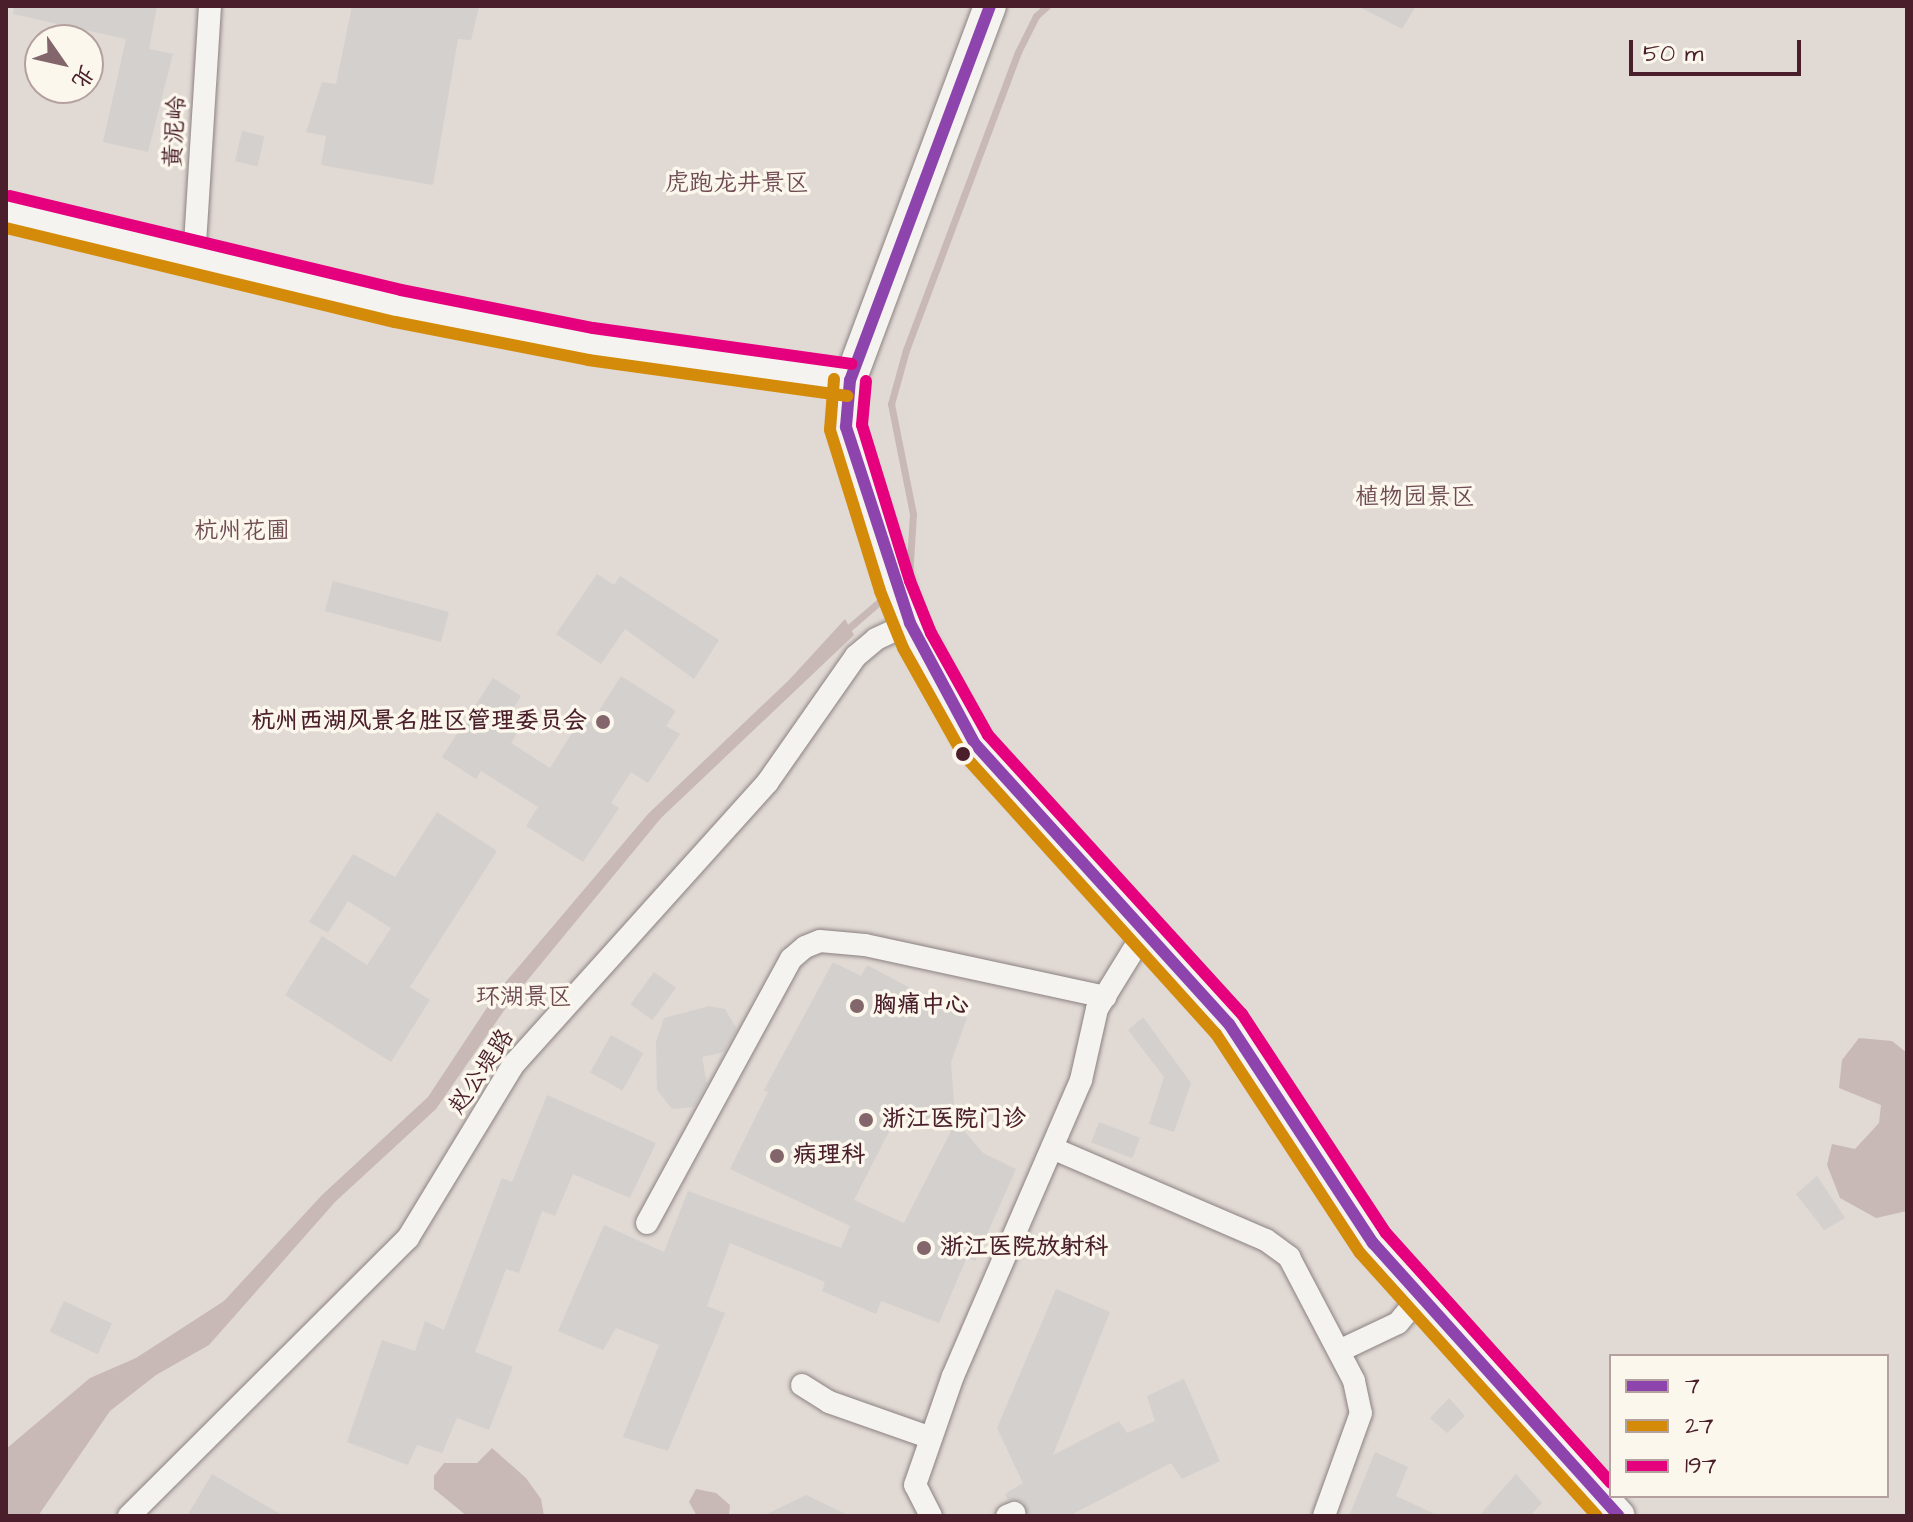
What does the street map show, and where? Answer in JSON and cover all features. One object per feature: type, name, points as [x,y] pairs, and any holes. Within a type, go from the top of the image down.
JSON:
[{"type":"main road","points":[[982,11],[850,380],[846,427],[910,623],[975,744],[1229,1024],[1373,1243],[1619,1516]]},
{"type":"street","name":"黄泥岭","points":[[194,260],[210,6]]},
{"type":"street","points":[[6,212],[194,260],[590,344],[850,380]]},
{"type":"street","name":"赵公堤路","points":[[129,1516],[408,1238],[514,1064],[767,783],[856,656],[876,639],[910,623]]},
{"type":"street","points":[[931,1516],[915,1485],[931,1438],[1081,1080],[1097,1009],[1145,931]]},
{"type":"street","points":[[647,1223],[791,959],[805,947],[820,941],[865,945],[1105,997]]},
{"type":"street","points":[[1052,1148],[1266,1240],[1289,1257],[1354,1381],[1361,1413],[1324,1516]]},
{"type":"street","points":[[1339,1351],[1398,1323],[1421,1296]]},
{"type":"street","points":[[802,1385],[829,1402],[931,1438]]},
{"type":"green space","points":[[6,6],[1907,6],[1907,1516],[6,1516]]},
{"type":"shaded area","points":[[845,619],[854,635],[661,818],[512,999],[436,1109],[335,1202],[209,1345],[156,1375],[110,1411],[38,1516],[6,1516],[6,1449],[90,1378],[136,1358],[224,1301],[322,1195],[428,1097],[498,991],[648,814],[789,680]]},
{"type":"shaded area","points":[[1859,1038],[1892,1041],[1907,1053],[1907,1211],[1876,1218],[1840,1198],[1827,1165],[1832,1144],[1855,1149],[1879,1123],[1881,1105],[1839,1088],[1842,1060]]},
{"type":"shaded area","points":[[492,1448],[526,1478],[541,1499],[544,1516],[467,1516],[434,1489],[434,1476],[444,1463],[477,1463]]},
{"type":"shaded area","points":[[696,1489],[716,1493],[730,1505],[729,1516],[697,1516],[689,1502]]},
{"type":"building","points":[[14,6],[157,6],[149,49],[173,54],[148,152],[103,142],[126,39],[104,34],[104,24],[58,24],[13,14]]},
{"type":"building","points":[[352,6],[479,6],[471,40],[458,39],[433,185],[321,165],[326,136],[306,132],[322,82],[336,84]]},
{"type":"building","points":[[1358,6],[1416,6],[1402,29]]},
{"type":"building","points":[[242,131],[264,136],[257,166],[235,161]]},
{"type":"building","points":[[597,574],[614,585],[620,576],[719,640],[694,679],[625,629],[601,664],[556,634]]},
{"type":"building","points":[[333,581],[449,612],[441,642],[325,611]]},
{"type":"building","points":[[621,676],[676,711],[666,726],[680,734],[648,783],[631,772],[611,803],[619,808],[583,862],[526,826],[538,807],[481,771],[476,779],[442,757],[493,678],[521,696],[508,717],[522,725],[511,743],[550,768],[582,717],[591,723]]},
{"type":"building","points":[[437,812],[497,851],[410,987],[430,1000],[391,1062],[285,995],[322,936],[367,965],[391,928],[348,901],[328,933],[309,922],[353,854],[395,877]]},
{"type":"building","points":[[833,962],[861,976],[867,965],[967,1018],[951,1062],[954,1103],[965,1132],[983,1153],[1016,1169],[975,1261],[967,1257],[939,1323],[881,1301],[876,1314],[822,1291],[825,1282],[730,1243],[707,1306],[725,1313],[668,1451],[623,1437],[659,1345],[616,1328],[603,1350],[558,1331],[604,1225],[664,1252],[688,1191],[841,1248],[850,1226],[730,1169],[768,1092],[764,1090]],"holes":[[[902,1106],[951,1131],[904,1223],[854,1200]]]},
{"type":"building","points":[[654,972],[676,988],[652,1020],[630,1004]]},
{"type":"building","points":[[709,1006],[725,1009],[737,1029],[724,1052],[702,1057],[707,1084],[694,1107],[672,1109],[657,1090],[656,1042],[664,1018]]},
{"type":"building","points":[[1143,1017],[1191,1083],[1174,1132],[1149,1124],[1164,1077],[1128,1030]]},
{"type":"building","points":[[611,1035],[643,1053],[623,1091],[590,1073]]},
{"type":"building","points":[[547,1095],[656,1143],[630,1198],[573,1174],[555,1216],[542,1211],[519,1273],[506,1269],[475,1352],[513,1367],[489,1430],[457,1418],[442,1453],[417,1445],[408,1465],[347,1442],[382,1340],[415,1351],[425,1321],[444,1330],[502,1178],[512,1182]]},
{"type":"building","points":[[1099,1122],[1140,1138],[1132,1158],[1091,1143]]},
{"type":"building","points":[[1817,1176],[1845,1218],[1824,1230],[1796,1194]]},
{"type":"building","points":[[1056,1289],[1110,1312],[1053,1455],[1119,1421],[1127,1433],[1155,1421],[1147,1396],[1184,1379],[1220,1461],[1182,1479],[1171,1463],[1069,1516],[1027,1516],[1023,1502],[1008,1500],[1005,1494],[1023,1483],[997,1428]]},
{"type":"building","points":[[64,1301],[112,1323],[98,1354],[50,1332]]},
{"type":"building","points":[[1449,1398],[1465,1416],[1447,1433],[1430,1418]]},
{"type":"building","points":[[1375,1452],[1408,1467],[1396,1496],[1439,1516],[1349,1516]]},
{"type":"building","points":[[212,1474],[244,1493],[284,1516],[187,1516]]},
{"type":"building","points":[[1516,1474],[1542,1503],[1530,1516],[1479,1516]]},
{"type":"building","points":[[806,1495],[850,1516],[763,1516]]},
{"type":"waterway","points":[[909,577],[913,514],[891,404],[906,350],[1018,52],[1036,16],[1047,6]]},
{"type":"waterway","points":[[843,633],[879,602]]},
{"type":"transit line","name":"7","points":[[990,6],[850,380],[846,427],[910,623],[975,744],[1229,1024],[1373,1243],[1619,1516]]},
{"type":"transit line","name":"197","points":[[10,196],[401,290],[593,328],[852,364]]},
{"type":"transit line","name":"27","points":[[6,228],[395,322],[588,360],[848,396]]},
{"type":"transit line","name":"27","points":[[834,379],[830,430],[880,591],[903,648],[962,753],[1216,1034],[1360,1253],[1597,1516]]},
{"type":"transit line","name":"197","points":[[866,381],[862,425],[910,581],[931,633],[988,735],[1242,1014],[1386,1233],[1609,1481]]},
{"type":"place","name":"杭州西湖风景名胜区管理委员会","points":[[603,722]]},
{"type":"place","name":"胸痛中心","points":[[857,1006]]},
{"type":"place","name":"浙江医院门诊","points":[[866,1120]]},
{"type":"place","name":"病理科","points":[[777,1156]]},
{"type":"place","name":"浙江医院放射科","points":[[924,1248]]},
{"type":"park label","name":"虎跑龙井景区","points":[[737,184]]},
{"type":"park label","name":"植物园景区","points":[[1415,498]]},
{"type":"park label","name":"杭州花圃","points":[[242,532]]},
{"type":"park label","name":"环湖景区","points":[[524,998]]}]
